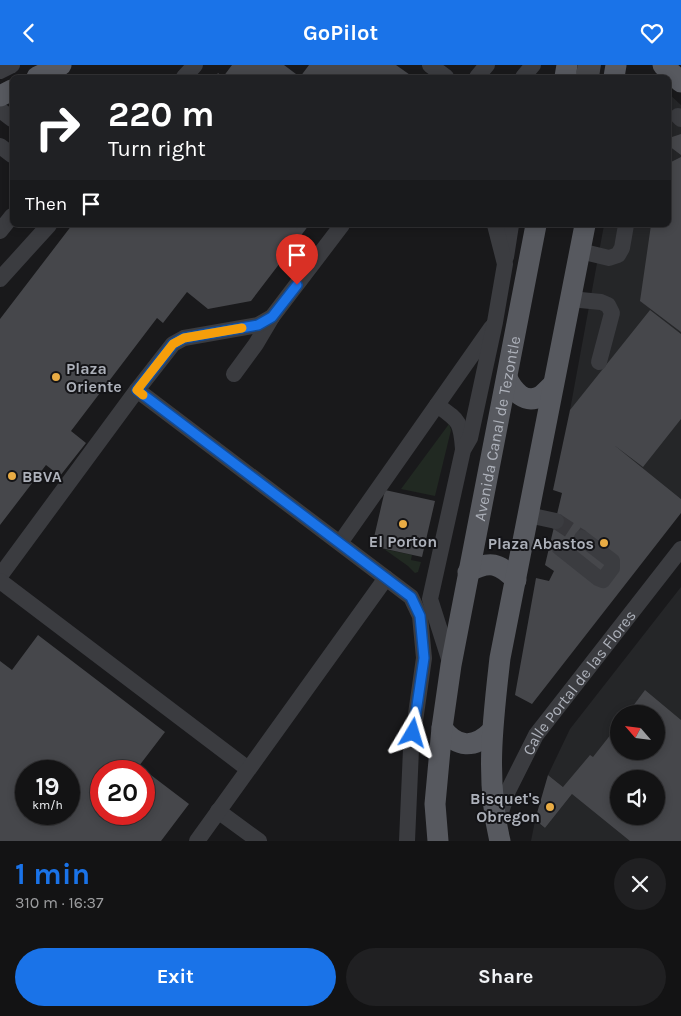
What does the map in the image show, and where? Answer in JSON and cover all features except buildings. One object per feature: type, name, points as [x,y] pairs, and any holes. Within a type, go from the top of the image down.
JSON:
[{"type":"main road","points":[[41,75],[61,65]]},
{"type":"main road","points":[[663,65],[681,82]]},
{"type":"main road","name":"Avenida Canal de Tezontle","points":[[438,841],[435,804],[450,665],[536,227]]},
{"type":"main road","points":[[496,836],[491,794],[492,731],[500,658],[584,227]]},
{"type":"main road","points":[[507,378],[513,391],[522,397],[531,399],[541,396],[553,385]]},
{"type":"main road","points":[[468,571],[486,564],[494,565],[505,569],[516,580]]},
{"type":"main road","points":[[442,728],[448,736],[460,743],[472,744],[482,740],[492,731]]},
{"type":"street","points":[[0,71],[12,65]]},
{"type":"street","points":[[186,75],[195,65]]},
{"type":"street","points":[[430,65],[443,75]]},
{"type":"street","points":[[525,75],[533,65]]},
{"type":"street","points":[[0,231],[10,218]]},
{"type":"street","points":[[0,279],[47,227]]},
{"type":"street","points":[[234,373],[272,317],[340,227]]},
{"type":"street","points":[[496,227],[505,264]]},
{"type":"street","points":[[450,665],[430,599],[463,450],[470,438],[495,322],[511,227]]},
{"type":"street","points":[[580,251],[609,258],[618,255],[622,248],[626,227]]},
{"type":"street","points":[[570,299],[602,302],[608,305],[612,313],[599,362]]},
{"type":"street","points":[[0,576],[173,344],[184,338],[258,325],[272,317]]},
{"type":"street","points":[[340,543],[495,322]]},
{"type":"street","points":[[137,390],[411,597],[420,616],[424,658],[411,749],[407,841]]},
{"type":"street","points":[[437,405],[456,419],[461,429],[463,450]]},
{"type":"street","points":[[528,515],[556,521]]},
{"type":"street","points":[[559,547],[598,578],[603,579],[612,567],[612,561],[582,538]]},
{"type":"street","name":"Calle Portal de las Flores","points":[[496,836],[508,791],[536,735],[681,549]]},
{"type":"street","points":[[196,841],[386,577]]},
{"type":"street","points":[[0,581],[248,769]]},
{"type":"street","points":[[218,811],[259,841]]},
{"type":"shaded area","points":[[671,96],[681,105],[681,499],[570,410],[604,227],[671,227]]},
{"type":"shaded area","points":[[449,424],[451,430],[435,496],[401,489]]},
{"type":"shaded area","points":[[384,549],[412,555],[411,560],[421,562],[418,572],[415,573]]},
{"type":"shaded area","points":[[681,587],[681,841],[531,841],[535,821],[545,828],[572,794],[548,775],[570,729]]},
{"type":"tunnel","points":[[556,521],[582,538]]},
{"type":"slow traffic","points":[[143,395],[137,390],[173,344],[184,338],[242,328]]},
{"type":"place","name":"Plaza Oriente","points":[[56,377]]},
{"type":"place","name":"BBVA","points":[[12,476]]},
{"type":"place","name":"El Porton","points":[[403,524]]},
{"type":"place","name":"Plaza Abastos","points":[[604,543]]},
{"type":"place","name":"Bisquet's Obregon","points":[[550,807]]},
{"type":"route","points":[[297,285],[272,317],[258,325],[184,338],[173,344],[137,390],[411,597],[420,616],[424,658],[416,702],[413,733]]}]
